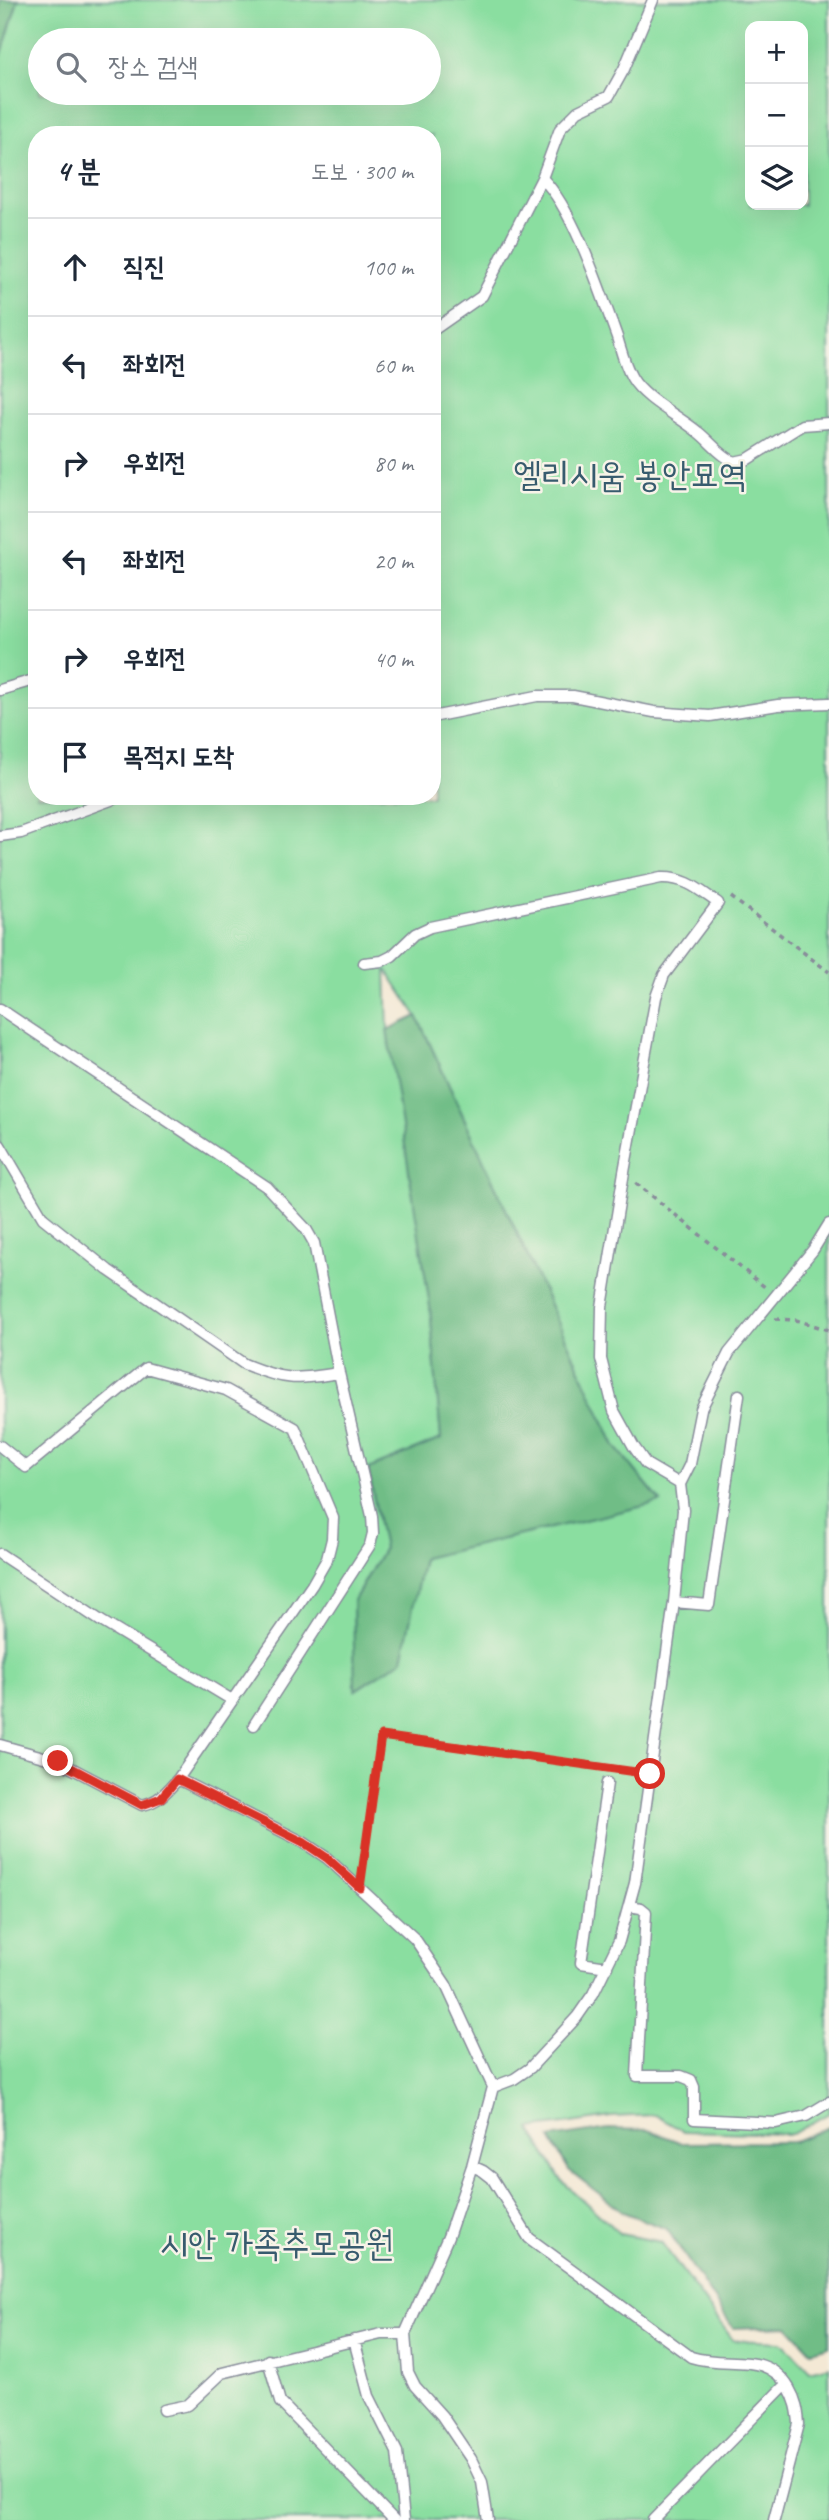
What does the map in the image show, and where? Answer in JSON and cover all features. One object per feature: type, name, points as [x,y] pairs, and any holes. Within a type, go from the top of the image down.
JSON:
[{"type":"lane","points":[[441,325],[482,296],[542,178],[560,129],[578,111],[608,96],[624,69],[653,0]]},
{"type":"lane","points":[[542,178],[552,188],[564,208],[597,283],[632,378],[661,406],[699,433],[718,453],[734,462],[748,459],[802,425],[829,423]]},
{"type":"lane","points":[[0,690],[28,682]]},
{"type":"lane","points":[[441,715],[537,696],[573,696],[654,712],[710,716],[778,705],[829,703]]},
{"type":"lane","points":[[0,836],[21,833],[97,805]]},
{"type":"lane","points":[[364,963],[382,961],[392,956],[415,934],[430,927],[661,878],[676,878],[689,882],[718,903],[664,975],[656,997],[602,1307],[601,1359],[614,1411],[646,1464],[680,1485]]},
{"type":"lane","points":[[0,1009],[267,1187],[306,1229],[314,1243],[339,1373],[372,1516],[373,1533],[370,1545],[254,1725]]},
{"type":"lane","points":[[0,1145],[43,1218],[107,1270],[244,1364],[265,1373],[298,1379],[339,1373]]},
{"type":"lane","points":[[493,2087],[514,2079],[530,2068],[577,2017],[593,1994],[619,1941],[635,1883],[674,1602],[683,1510],[680,1485],[690,1464],[701,1409],[729,1353],[813,1250],[829,1224]]},
{"type":"lane","points":[[0,1446],[26,1467],[146,1368],[226,1390],[295,1429],[333,1518],[327,1559],[312,1585],[161,1798],[142,1805],[58,1761],[0,1745]]},
{"type":"lane","points":[[674,1602],[709,1605],[739,1395]]},
{"type":"lane","points":[[0,1554],[101,1621],[232,1700]]},
{"type":"lane","points":[[177,1779],[303,1842],[327,1858],[415,1940],[446,1984],[493,2087],[472,2166],[436,2267],[405,2334],[405,2356],[411,2379],[442,2416],[471,2459],[482,2482],[488,2520]]},
{"type":"lane","points":[[607,1783],[581,1964],[607,1967]]},
{"type":"lane","points":[[629,1906],[642,1908],[646,1912],[637,2076],[681,2076],[691,2080],[694,2087],[694,2119],[776,2123],[806,2116],[829,2102]]},
{"type":"lane","points":[[472,2166],[492,2178],[528,2238],[691,2357],[703,2361],[764,2365],[778,2372],[798,2409],[799,2424],[774,2520]]},
{"type":"lane","points":[[164,2410],[188,2405],[222,2373],[381,2334],[405,2334]]},
{"type":"lane","points":[[354,2340],[369,2396],[397,2452],[404,2520]]},
{"type":"lane","points":[[268,2360],[280,2402],[394,2520]]},
{"type":"lane","points":[[653,2520],[786,2384]]},
{"type":"path","points":[[718,903],[726,893],[829,972]]},
{"type":"path","points":[[624,1172],[775,1295]]},
{"type":"path","points":[[756,1318],[796,1320],[829,1330]]},
{"type":"path","points":[[360,1888],[381,1736],[650,1774]]},
{"type":"green space","points":[[0,0],[18,0],[0,60]]},
{"type":"green space","name":"시안 가족추모공원","points":[[18,0],[829,0],[829,2113],[792,2134],[683,2131],[655,2115],[611,2117],[530,2129],[562,2181],[620,2234],[661,2242],[733,2340],[782,2342],[810,2371],[829,2366],[829,2520],[0,2520],[0,60]],"holes":[[[386,969],[417,1016],[615,1446],[661,1502],[423,1558],[402,1660],[356,1690],[353,1602],[384,1548],[368,1469],[441,1439],[430,1306],[388,1030]]]},
{"type":"green space","points":[[417,1016],[615,1446],[661,1502],[423,1558],[402,1660],[355,1690],[353,1602],[384,1548],[368,1469],[441,1439],[430,1306],[387,1030]]},
{"type":"green space","points":[[829,2127],[829,2346],[811,2351],[788,2326],[733,2328],[667,2229],[623,2212],[569,2170],[550,2138],[609,2129],[648,2130],[682,2143],[793,2142]]},
{"type":"route","points":[[58,1761],[142,1805],[161,1798],[177,1779],[303,1842],[327,1858],[360,1888],[381,1736],[650,1774]]},
{"type":"park label","name":"엘리시움 봉안묘역","points":[[630,474]]}]
